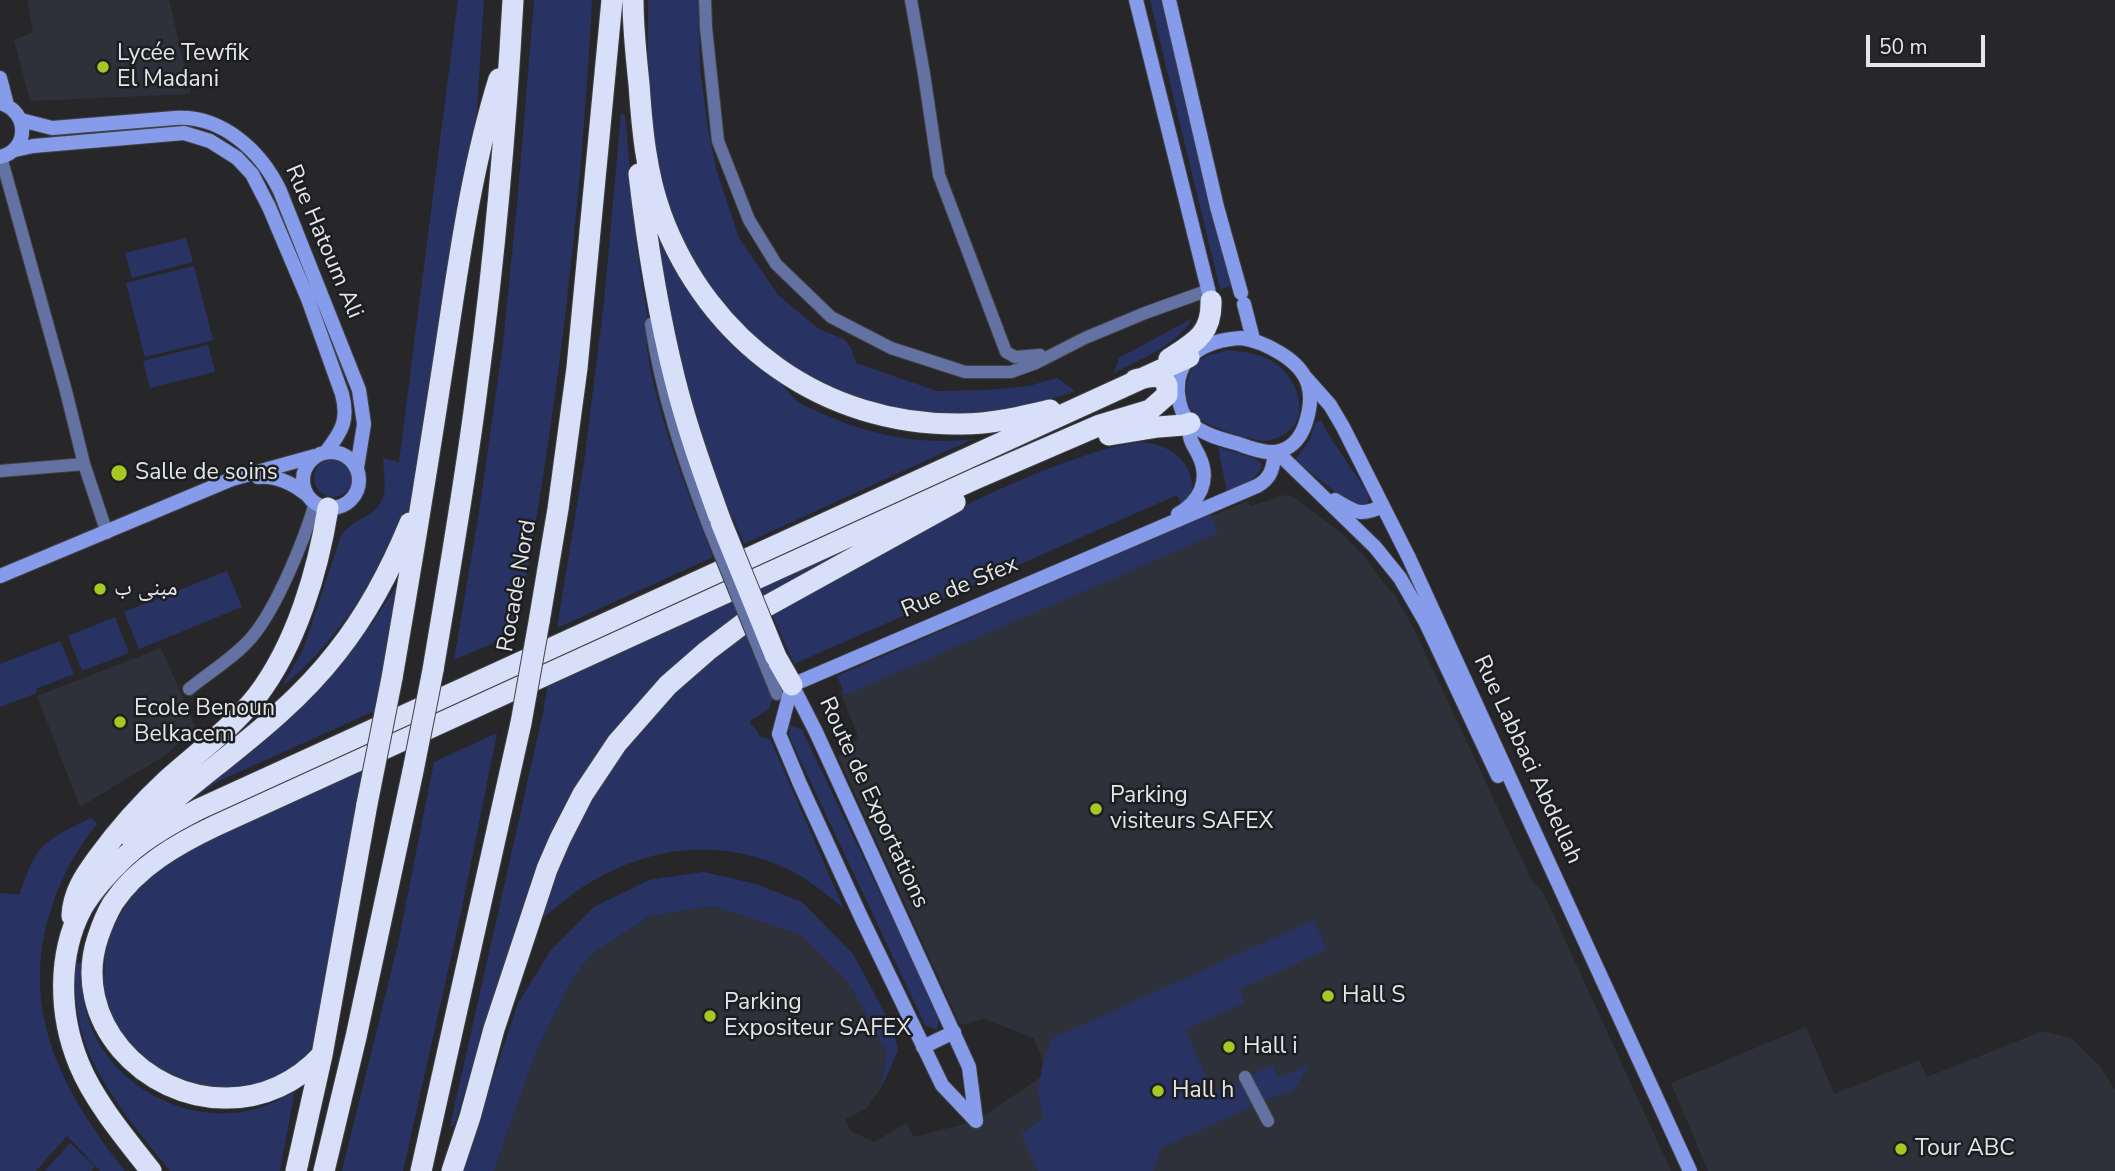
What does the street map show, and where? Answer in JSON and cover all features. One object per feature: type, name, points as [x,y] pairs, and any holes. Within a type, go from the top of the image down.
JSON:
[{"type":"highway","points":[[324,1171],[356,1037],[413,771],[456,537],[478,383],[499,196],[513,0]]},
{"type":"highway","name":"Rocade Nord","points":[[421,1171],[521,723],[558,509],[577,368],[612,0]]},
{"type":"highway","points":[[633,0],[646,152],[660,212],[670,237],[702,296],[748,345],[797,381],[836,400],[879,415],[929,423],[965,424],[1017,418],[1112,391]]},
{"type":"highway","points":[[296,1171],[322,1055],[392,678],[425,489],[468,198],[487,120],[511,44]]},
{"type":"highway","points":[[635,47],[636,150],[642,204],[675,380],[715,525],[785,690]]},
{"type":"highway","points":[[1135,380],[1197,339],[1211,319],[1211,301]]},
{"type":"highway","points":[[82,908],[128,854],[145,840],[199,808],[1189,357]]},
{"type":"highway","points":[[322,1055],[308,1070],[273,1089],[250,1096],[227,1098],[181,1091],[139,1068],[111,1037],[95,1002],[92,984],[95,946],[114,903],[142,871],[157,859],[215,826],[1058,443],[1113,421],[1150,410],[1167,395],[1167,385],[1161,376],[1135,380]]},
{"type":"highway","points":[[1085,432],[1191,424]]},
{"type":"highway","points":[[1027,464],[1100,437],[1135,430]]},
{"type":"highway","points":[[453,1171],[494,1029],[547,869],[583,794],[631,726],[688,666],[765,607],[1027,464],[1058,443]]},
{"type":"highway","points":[[151,1171],[114,1123],[85,1076],[67,1021],[64,984],[66,954],[82,908],[97,879],[119,850],[143,826],[283,709],[336,653],[376,596],[425,489]]},
{"type":"highway","points":[[74,930],[73,907],[80,883],[112,839],[149,797],[243,712],[271,676],[307,595],[319,549],[317,502]]},
{"type":"street","points":[[705,0],[718,141],[749,220],[776,264],[831,317],[891,348],[965,372],[1011,372],[1145,313],[1211,301]]},
{"type":"street","points":[[911,0],[939,175],[1002,343],[1006,352],[1015,357],[1055,353]]},
{"type":"street","points":[[1136,0],[1221,340]]},
{"type":"street","points":[[1169,0],[1217,207],[1253,340]]},
{"type":"street","points":[[0,78],[4,104],[16,111],[21,120],[23,131],[15,150]]},
{"type":"street","name":"Rue Hatoum Ali","points":[[21,120],[52,128],[195,118],[218,126],[257,154],[280,191],[359,390],[364,424],[357,468]]},
{"type":"street","name":"Rue Hatoum Ali","points":[[0,157],[33,146],[184,133],[210,141],[237,158],[252,174],[269,207],[308,299],[342,394],[346,409],[343,427],[320,454]]},
{"type":"street","points":[[0,157],[84,464],[107,533]]},
{"type":"street","points":[[651,324],[661,380],[673,425],[715,525]]},
{"type":"street","points":[[1221,340],[1253,340],[1294,362],[1310,387],[1311,408],[1303,431],[1295,442],[1276,452],[1211,437],[1191,424],[1178,399],[1177,383],[1181,369],[1189,357],[1206,345],[1221,340]]},
{"type":"street","name":"Rue Labbaci Abdellah","points":[[1306,378],[1330,405],[1383,506],[1690,1171]]},
{"type":"street","name":"Rue de Sfex","points":[[1147,533],[1189,508],[1198,498],[1203,486],[1204,471],[1200,457],[1189,438],[1191,424]]},
{"type":"street","points":[[0,576],[232,479],[320,454],[335,451],[344,454],[352,460],[360,478],[354,497],[338,508],[317,502],[295,485],[281,479],[264,476],[232,479]]},
{"type":"street","points":[[1267,480],[1276,452]]},
{"type":"street","name":"Rue Labbaci Abdellah","points":[[1276,452],[1387,561],[1426,623],[1681,1171]]},
{"type":"street","points":[[317,502],[303,477],[304,469],[320,454]]},
{"type":"street","points":[[0,471],[84,464]]},
{"type":"street","points":[[1267,480],[1290,475],[1356,512],[1370,513],[1383,506]]},
{"type":"street","name":"Rue de Sfex","points":[[785,690],[1212,507],[1267,480]]},
{"type":"street","points":[[189,689],[240,649],[261,626],[317,502]]},
{"type":"street","name":"Route de Exportations","points":[[785,690],[816,732],[954,1032],[969,1067],[968,1105],[942,1085],[844,881],[779,734],[785,690]]},
{"type":"street","points":[[923,1047],[954,1032]]},
{"type":"street","points":[[1245,1077],[1268,1121]]},
{"type":"shaded area","name":"Lycée Tewfik El Madani","points":[[27,0],[169,0],[191,94],[30,101],[14,40],[33,32]]},
{"type":"shaded area","points":[[458,0],[484,0],[477,110],[424,470],[398,530],[366,589],[327,642],[281,688],[303,650],[341,536],[372,512],[382,500],[385,485],[383,458],[399,462]]},
{"type":"shaded area","points":[[534,0],[592,0],[581,159],[565,318],[543,476],[516,633],[454,660],[503,344]]},
{"type":"shaded area","points":[[648,0],[698,0],[700,68],[708,130],[717,172],[739,238],[778,295],[819,329],[844,339],[851,348],[856,363],[937,391],[1029,386],[1057,378],[1075,391],[1032,404],[987,411],[987,416],[948,417],[881,407],[798,374],[736,323],[698,273],[670,214],[653,132],[648,70]]},
{"type":"shaded area","points":[[1150,0],[1161,0],[1231,286],[1220,289]]},
{"type":"shaded area","points":[[621,114],[625,115],[637,250],[650,333],[650,344],[646,344],[651,371],[674,452],[713,557],[557,628],[584,462],[604,302]]},
{"type":"shaded area","points":[[655,224],[682,279],[708,317],[724,335],[775,377],[799,403],[873,432],[933,441],[973,439],[744,544],[733,518],[729,519],[694,413],[678,355]]},
{"type":"shaded area","points":[[186,238],[193,262],[132,278],[125,253]]},
{"type":"shaded area","points":[[194,266],[213,340],[145,357],[126,283]]},
{"type":"shaded area","points":[[1193,318],[1168,344],[1114,373],[1119,358]]},
{"type":"shaded area","points":[[208,345],[215,372],[150,388],[143,361]]},
{"type":"shaded area","points":[[1229,350],[1270,360],[1291,380],[1299,401],[1299,412],[1290,430],[1279,437],[1263,441],[1216,427],[1194,415],[1188,402],[1187,386],[1194,366],[1210,355]]},
{"type":"shaded area","points":[[1321,420],[1367,492],[1369,500],[1366,505],[1359,508],[1352,505],[1295,460],[1310,440],[1315,423]]},
{"type":"shaded area","points":[[1142,442],[1171,451],[1185,464],[1192,482],[1192,493],[1181,505],[1177,495],[794,664],[772,614],[909,535],[978,499],[1084,456]]},
{"type":"shaded area","points":[[1218,447],[1254,458],[1262,464],[1257,475],[1227,492]]},
{"type":"shaded area","points":[[333,459],[346,465],[352,478],[346,491],[333,497],[320,491],[314,478],[320,465]]},
{"type":"shaded area","points":[[1285,495],[1294,497],[1341,533],[1365,557],[1394,594],[1413,627],[1532,881],[1543,892],[1671,1171],[494,1171],[537,1049],[574,976],[593,953],[650,916],[713,906],[799,934],[848,982],[887,1053],[880,1090],[866,1109],[845,1119],[851,1131],[874,1142],[906,1123],[914,1137],[976,1121],[1047,1073],[1034,1038],[984,1019],[960,1025],[838,757],[857,739],[840,691],[1211,516],[1247,501],[1251,506]]},
{"type":"shaded area","points":[[1210,514],[1218,533],[845,695],[837,676]]},
{"type":"shaded area","points":[[860,540],[861,543],[708,638],[658,681],[614,732],[502,976],[454,1126],[450,1126],[548,683]]},
{"type":"shaded area","points":[[408,567],[379,709],[219,781],[181,807],[349,653],[374,621]]},
{"type":"shaded area","points":[[227,571],[242,607],[139,649],[124,612]]},
{"type":"shaded area","points":[[115,617],[129,653],[82,671],[68,636]]},
{"type":"shaded area","points":[[744,633],[773,698],[769,709],[750,721],[750,724],[760,737],[770,739],[844,909],[810,882],[787,869],[735,852],[708,850],[657,855],[631,863],[583,887],[544,917],[539,913],[557,861],[601,778],[667,697]]},
{"type":"shaded area","points":[[60,641],[74,674],[36,689],[37,693],[0,707],[0,664]]},
{"type":"shaded area","name":"Ecole Benoun Belkacem","points":[[161,648],[196,728],[164,756],[80,807],[37,696]]},
{"type":"shaded area","points":[[790,725],[802,730],[939,1016],[937,1030],[925,1025],[789,736]]},
{"type":"shaded area","points":[[497,733],[462,908],[403,1171],[342,1171],[398,944],[434,762]]},
{"type":"shaded area","points":[[364,766],[314,1051],[302,1063],[267,1084],[200,1091],[138,1058],[113,1020],[104,985],[105,955],[112,928],[130,899],[152,875],[181,853]]},
{"type":"shaded area","points":[[91,818],[97,824],[70,864],[51,909],[42,946],[40,982],[52,1049],[83,1111],[125,1171],[100,1171],[67,1136],[36,1171],[0,1171],[0,893],[19,895],[30,866],[42,847],[58,835]]},
{"type":"shaded area","points":[[703,872],[756,884],[802,902],[853,954],[894,1030],[898,1051],[880,1090],[887,1053],[848,982],[799,934],[713,906],[650,916],[593,953],[574,976],[537,1049],[494,1171],[462,1171],[518,1003],[551,950],[594,907],[649,880]]},
{"type":"shaded area","points":[[1314,920],[1327,949],[1239,990],[1244,1003],[1185,1030],[1214,1092],[1273,1065],[1279,1078],[1308,1065],[1294,1090],[1267,1099],[1162,1148],[1153,1171],[1038,1171],[1021,1134],[1043,1119],[1038,1090],[1043,1062],[1053,1038]]},
{"type":"shaded area","points":[[75,962],[82,964],[84,1002],[96,1038],[112,1062],[133,1082],[158,1098],[185,1108],[213,1113],[241,1112],[269,1104],[295,1090],[280,1171],[170,1171],[114,1098],[92,1058],[78,1015]]},
{"type":"shaded area","points":[[1806,1027],[1834,1094],[1919,1060],[1927,1077],[2043,1031],[2071,1038],[2100,1066],[2115,1090],[2115,1171],[1708,1171],[1671,1083]]},
{"type":"shaded area","points":[[70,1143],[95,1167],[91,1171],[45,1171]]},
{"type":"place","name":"Lycée Tewfik El Madani","points":[[103,67]]},
{"type":"place","name":"Salle de soins","points":[[119,473]]},
{"type":"place","name":"مبنى ب","points":[[100,589]]},
{"type":"place","name":"Ecole Benoun Belkacem","points":[[120,722]]},
{"type":"place","name":"Parking visiteurs SAFEX","points":[[1096,809]]},
{"type":"place","name":"Hall S","points":[[1328,996]]},
{"type":"place","name":"Parking Expositeur SAFEX","points":[[710,1016]]},
{"type":"place","name":"Hall i","points":[[1229,1047]]},
{"type":"place","name":"Hall h","points":[[1158,1091]]},
{"type":"place","name":"Tour ABC","points":[[1901,1149]]}]
